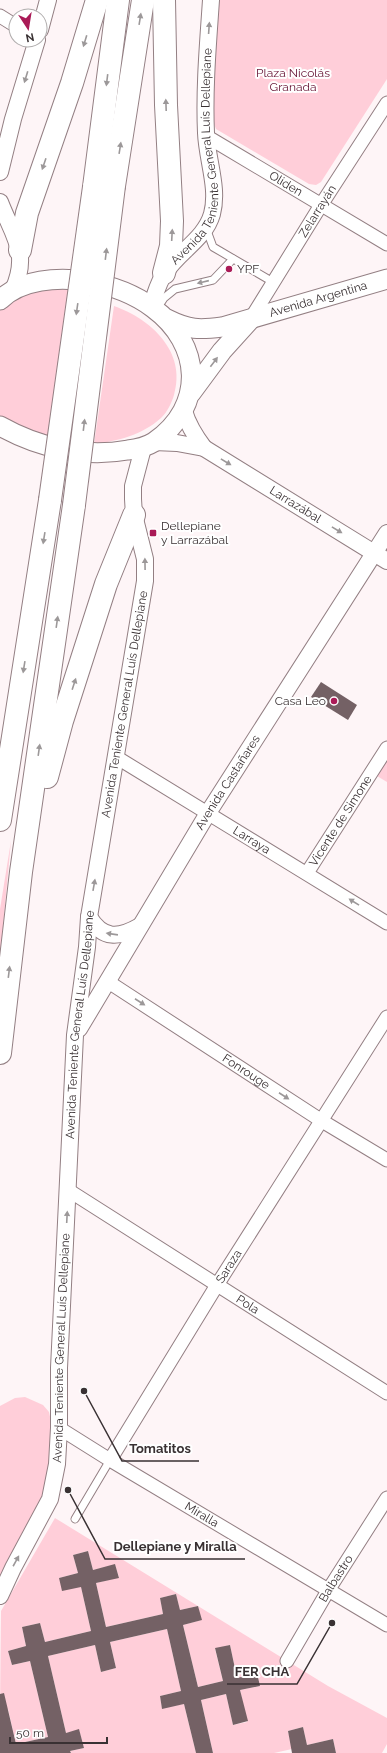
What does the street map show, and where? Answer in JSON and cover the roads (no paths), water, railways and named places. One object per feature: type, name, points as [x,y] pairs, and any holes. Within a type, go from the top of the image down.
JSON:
[{"type":"highway","points":[[20,250],[27,213],[72,83],[97,0]]},
{"type":"highway","points":[[0,1053],[21,872],[74,505],[104,187],[118,0]]},
{"type":"highway","points":[[1,811],[50,500],[104,187],[143,0]]},
{"type":"highway","points":[[164,0],[166,105],[172,221],[171,246],[164,273]]},
{"type":"highway","points":[[21,872],[62,721],[106,584],[134,515]]},
{"type":"highway","points":[[0,750],[1,811]]},
{"type":"main road","name":"Avenida Argentina","points":[[4,294],[34,282],[78,280],[100,284],[121,291],[189,329],[206,329],[250,320],[305,302],[387,279]]},
{"type":"main road","points":[[0,426],[14,434],[38,444],[63,450],[89,453],[115,453],[148,445],[169,429],[184,411],[191,393],[192,373],[188,353],[179,334],[158,312]]},
{"type":"main road","name":"Avenida Argentina","points":[[191,393],[222,351],[250,320]]},
{"type":"street","name":"Avenida Teniente General Luís Dellepiane","points":[[158,312],[164,273],[206,228],[212,215],[214,200],[206,136],[205,85],[211,0]]},
{"type":"street","points":[[0,172],[13,119],[35,48]]},
{"type":"street","name":"Zelarrayán","points":[[250,320],[321,205],[387,103]]},
{"type":"street","name":"Oliden","points":[[206,136],[387,244]]},
{"type":"street","points":[[0,203],[20,250],[19,278],[4,294]]},
{"type":"street","name":"Larrazábal","points":[[184,411],[192,431],[204,448]]},
{"type":"street","name":"Larrazábal","points":[[148,445],[178,443],[204,448],[381,557]]},
{"type":"street","name":"Avenida Teniente General Luís Dellepiane","points":[[0,1596],[13,1568],[50,1499],[57,1464],[60,1428],[59,1388],[75,1035],[87,947],[89,917],[145,581],[145,559],[134,515],[133,486],[148,445]]},
{"type":"street","name":"Avenida Castañares","points":[[75,1035],[208,813],[381,557],[387,533]]},
{"type":"street","name":"Vicente de Simone","points":[[307,873],[387,748]]},
{"type":"street","name":"Larraya","points":[[116,757],[387,923]]},
{"type":"street","points":[[89,917],[94,926],[102,932],[111,935],[121,935],[140,926]]},
{"type":"street","name":"Fonrouge","points":[[107,981],[322,1121],[387,1160]]},
{"type":"street","name":"Saraza","points":[[110,1460],[217,1285],[387,1017]]},
{"type":"street","name":"Pola","points":[[68,1190],[387,1393]]},
{"type":"street","name":"Miralla","points":[[60,1428],[110,1460],[329,1589],[387,1625]]},
{"type":"street","name":"Balbastro","points":[[287,1661],[329,1589],[387,1498]]},
{"type":"lane","points":[[206,228],[213,247],[273,282]]},
{"type":"lane","points":[[158,312],[164,298],[175,289],[213,280],[234,259]]},
{"type":"lane","name":"Saraza","points":[[75,1519],[110,1460]]},
{"type":"place","name":"YPF","points":[[229,269]]},
{"type":"place","name":"Dellepiane y Larrazábal","points":[[153,533]]},
{"type":"place","name":"Casa Leo","points":[[334,701]]},
{"type":"place","name":"Tomatitos","points":[[84,1391]]},
{"type":"place","name":"Dellepiane y Miralla","points":[[68,1490]]},
{"type":"place","name":"FER CHA","points":[[332,1623]]},
{"type":"park label","name":"Plaza Nicolás Granada","points":[[293,80]]}]
